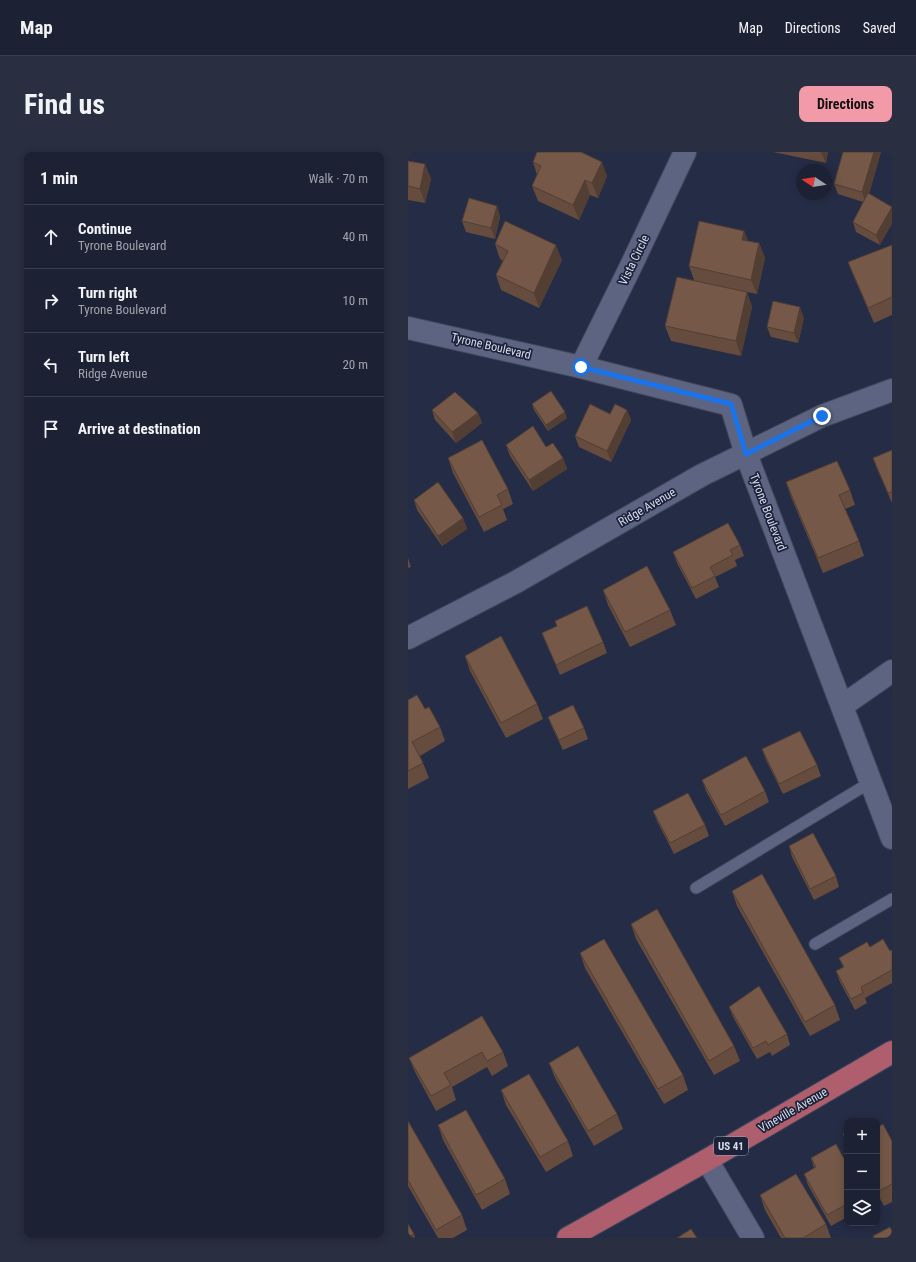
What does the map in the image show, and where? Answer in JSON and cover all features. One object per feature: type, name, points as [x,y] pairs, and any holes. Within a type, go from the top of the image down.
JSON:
[{"type":"main road","name":"Vineville Avenue","points":[[568,1238],[707,1160],[892,1052]]},
{"type":"street","name":"Vista Circle","points":[[581,367],[685,152]]},
{"type":"street","name":"Tyrone Boulevard","points":[[408,328],[581,367],[731,404],[746,454],[892,838]]},
{"type":"street","name":"Ridge Avenue","points":[[408,638],[516,582],[702,475],[822,416],[892,390]]},
{"type":"street","points":[[842,706],[892,671]]},
{"type":"street","points":[[707,1160],[753,1238]]},
{"type":"lane","points":[[696,888],[871,782]]},
{"type":"lane","points":[[815,944],[892,899]]},
{"type":"building","points":[[537,152],[581,152],[602,162],[592,183],[585,180],[573,205],[532,186],[541,166],[533,162]]},
{"type":"building","points":[[843,152],[874,152],[862,192],[834,184]]},
{"type":"building","points":[[408,161],[425,164],[420,189],[408,186]]},
{"type":"building","points":[[868,193],[892,207],[876,235],[853,222]]},
{"type":"building","points":[[469,198],[497,206],[491,228],[462,221]]},
{"type":"building","points":[[505,221],[556,245],[534,293],[496,275],[508,251],[495,244]]},
{"type":"building","points":[[699,221],[744,231],[742,240],[759,243],[751,280],[689,266]]},
{"type":"building","points":[[892,245],[892,297],[868,308],[848,262]]},
{"type":"building","points":[[677,277],[747,292],[736,341],[665,326]]},
{"type":"building","points":[[773,301],[800,307],[794,333],[767,327]]},
{"type":"building","points":[[551,391],[565,412],[546,425],[532,404]]},
{"type":"building","points":[[455,392],[478,413],[452,432],[432,410]]},
{"type":"building","points":[[590,404],[610,414],[615,404],[627,410],[607,451],[575,436]]},
{"type":"building","points":[[533,426],[546,447],[553,443],[563,458],[529,480],[506,445]]},
{"type":"building","points":[[482,440],[508,489],[497,495],[502,505],[479,517],[448,458]]},
{"type":"building","points":[[892,450],[892,492],[888,493],[873,458]]},
{"type":"building","points":[[837,461],[850,490],[839,495],[859,541],[818,558],[786,482]]},
{"type":"building","points":[[438,482],[463,518],[438,536],[414,500]]},
{"type":"building","points":[[728,523],[740,545],[730,550],[733,555],[710,567],[715,576],[692,588],[673,552]]},
{"type":"building","points":[[647,566],[670,610],[625,632],[603,590]]},
{"type":"building","points":[[587,606],[603,642],[556,665],[542,633],[557,626],[555,621]]},
{"type":"building","points":[[501,636],[537,704],[501,723],[465,656]]},
{"type":"building","points":[[417,695],[425,709],[429,707],[440,727],[412,742],[423,763],[408,771],[408,700]]},
{"type":"building","points":[[573,705],[584,728],[559,740],[548,717]]},
{"type":"building","points":[[800,731],[817,765],[779,784],[762,749]]},
{"type":"building","points":[[746,756],[765,791],[721,815],[702,780]]},
{"type":"building","points":[[688,793],[705,825],[670,843],[653,811]]},
{"type":"building","points":[[813,833],[836,876],[810,889],[789,846]]},
{"type":"building","points":[[762,874],[835,1005],[805,1022],[732,891]]},
{"type":"building","points":[[657,909],[734,1046],[709,1061],[631,924]]},
{"type":"building","points":[[604,939],[683,1075],[658,1089],[580,953]]},
{"type":"building","points":[[883,939],[890,951],[892,950],[892,970],[861,987],[863,993],[851,999],[836,971],[844,967],[839,958],[867,942],[870,947]]},
{"type":"building","points":[[759,986],[787,1034],[768,1045],[766,1041],[753,1048],[729,1007]]},
{"type":"building","points":[[482,1016],[503,1052],[487,1061],[482,1052],[444,1073],[451,1085],[431,1096],[409,1058]]},
{"type":"building","points":[[578,1046],[617,1114],[588,1131],[549,1063]]},
{"type":"building","points":[[529,1074],[568,1141],[540,1157],[501,1090]]},
{"type":"building","points":[[466,1110],[505,1179],[476,1195],[438,1125]]},
{"type":"building","points":[[408,1121],[462,1215],[436,1230],[408,1180]]},
{"type":"building","points":[[883,1124],[892,1141],[892,1184],[880,1190],[880,1154],[880,1126]]},
{"type":"building","points":[[836,1144],[844,1159],[844,1206],[827,1215],[804,1174],[816,1167],[811,1158]]},
{"type":"building","points":[[796,1174],[826,1224],[803,1238],[785,1238],[760,1195]]},
{"type":"building","points":[[408,1224],[414,1234],[408,1237]]},
{"type":"building","points":[[890,1227],[892,1231],[892,1238],[874,1238],[873,1236]]},
{"type":"building","points":[[691,1229],[697,1238],[677,1238]]},
{"type":"route","points":[[581,367],[731,404],[746,454],[822,416]]}]
